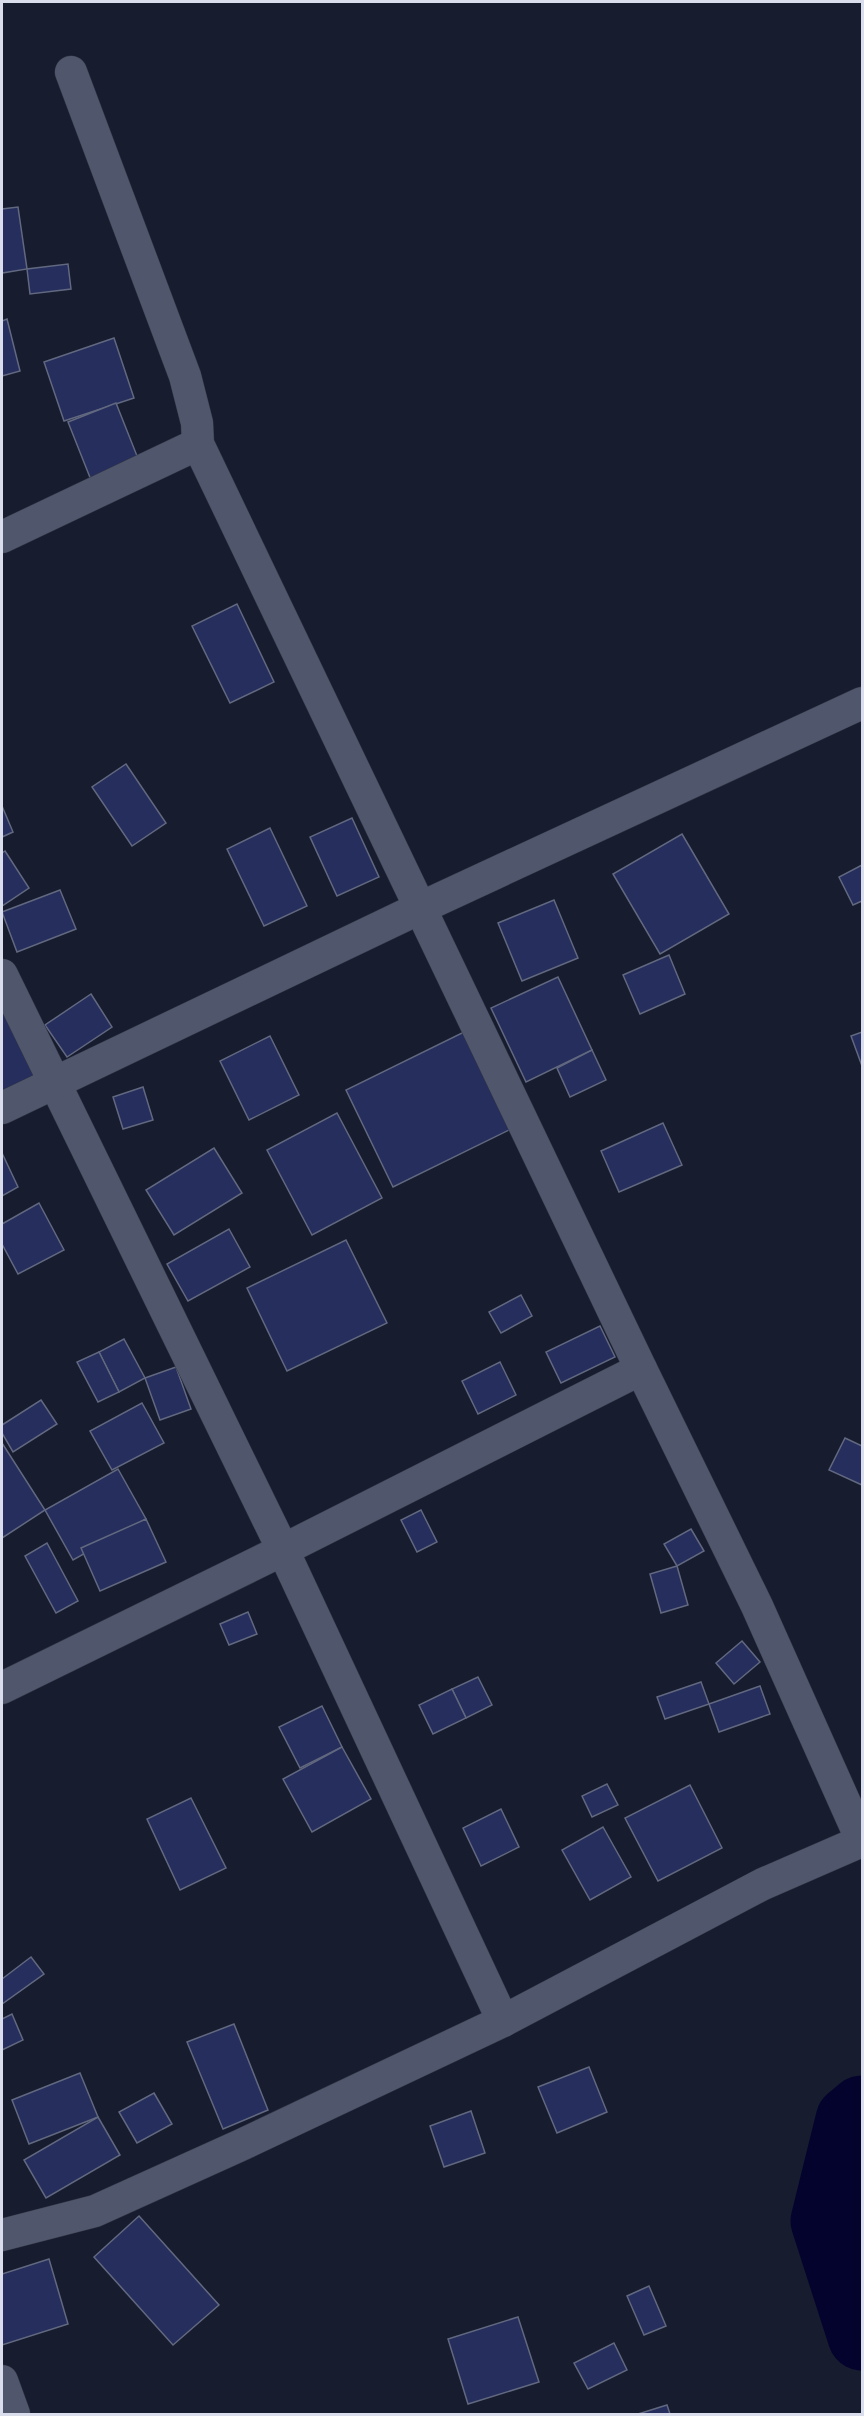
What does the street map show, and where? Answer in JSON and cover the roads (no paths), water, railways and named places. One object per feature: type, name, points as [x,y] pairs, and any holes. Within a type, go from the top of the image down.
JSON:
[{"type":"street","points":[[2,2235],[95,2211],[503,2021],[763,1884],[862,1841],[757,1606],[198,444],[197,423],[185,376],[71,72]]},
{"type":"street","points":[[2,537],[198,444]]},
{"type":"street","points":[[2,1108],[54,1081],[420,908],[862,703]]},
{"type":"street","points":[[2,975],[283,1550],[503,2021]]},
{"type":"street","points":[[2,1688],[283,1550],[641,1369]]},
{"type":"street","points":[[2,2381],[15,2415]]},
{"type":"waterway","points":[[862,2110],[850,2120],[825,2221],[862,2336]]}]
